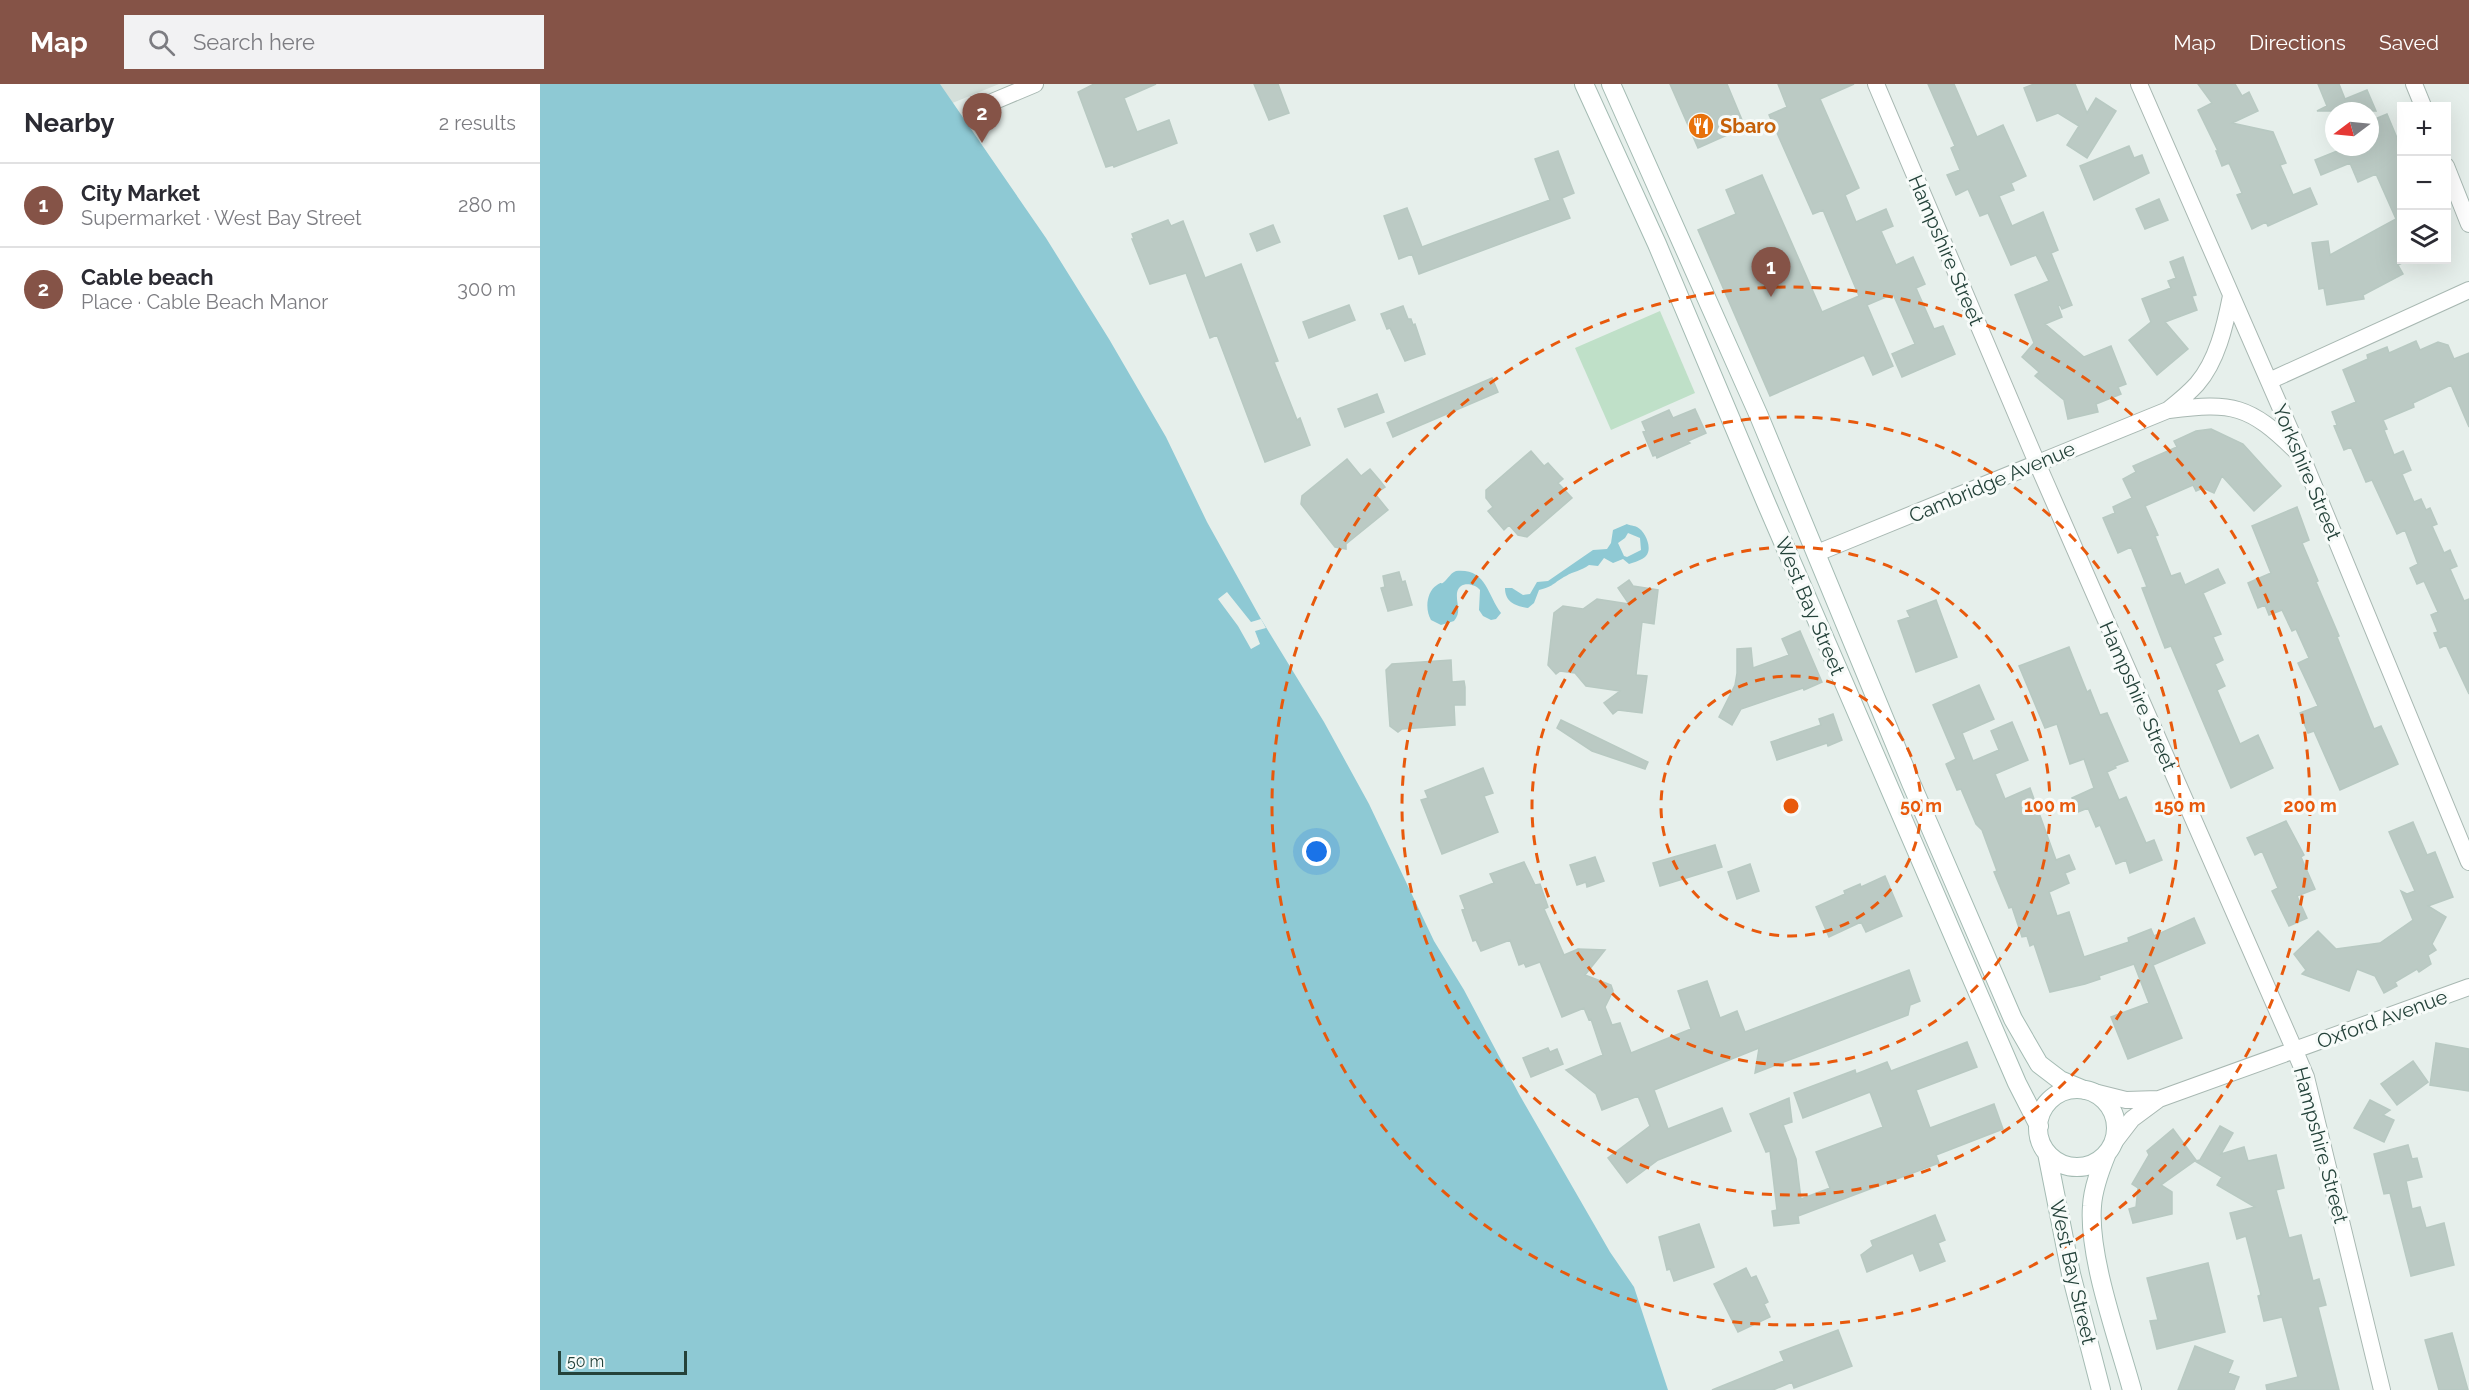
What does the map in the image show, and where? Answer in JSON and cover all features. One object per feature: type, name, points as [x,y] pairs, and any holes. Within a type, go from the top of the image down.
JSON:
[{"type":"main road","name":"West Bay Street","points":[[1584,84],[1657,244],[1767,505],[2017,1083],[2039,1126]]},
{"type":"main road","name":"West Bay Street","points":[[1611,84],[1759,417],[1911,783],[2013,1019],[2039,1064],[2060,1080],[2089,1091]]},
{"type":"main road","points":[[2069,1090],[2089,1091],[2107,1103],[2114,1116],[2116,1131],[2109,1149],[2091,1164],[2075,1167],[2060,1163],[2048,1153],[2040,1138],[2039,1126],[2041,1113],[2052,1099],[2069,1090]]},
{"type":"main road","name":"West Bay Street","points":[[2109,1149],[2095,1188],[2092,1225],[2104,1288],[2132,1390]]},
{"type":"main road","name":"West Bay Street","points":[[2048,1153],[2071,1274],[2101,1390]]},
{"type":"street","points":[[985,105],[1035,84]]},
{"type":"street","name":"Hampshire Street","points":[[1876,84],[2037,464],[2306,1077],[2382,1390]]},
{"type":"street","name":"Yorkshire Street","points":[[2139,84],[2302,457],[2469,862]]},
{"type":"street","points":[[2414,84],[2421,102]]},
{"type":"street","points":[[2451,179],[2469,224]]},
{"type":"street","points":[[2269,381],[2469,290]]},
{"type":"street","name":"Cambridge Avenue","points":[[2168,410],[2198,384],[2207,369],[2225,327],[2231,296]]},
{"type":"street","name":"Cambridge Avenue","points":[[1817,554],[2168,410],[2204,406],[2241,409],[2276,431],[2302,457]]},
{"type":"street","name":"Oxford Avenue","points":[[2089,1091],[2126,1100],[2158,1099],[2469,987]]},
{"type":"street","name":"Oxford Avenue","points":[[2109,1149],[2132,1119],[2158,1099]]},
{"type":"shaded area","points":[[932,84],[999,84],[950,104]]},
{"type":"green space","points":[[1660,311],[1695,393],[1611,430],[1575,348]]},
{"type":"water","points":[[540,84],[940,84],[1046,238],[1166,437],[1207,522],[1261,619],[1324,722],[1369,804],[1434,941],[1464,990],[1519,1094],[1610,1252],[1634,1287],[1668,1390],[540,1390]]},
{"type":"water","points":[[1627,524],[1640,529],[1648,544],[1649,549],[1646,556],[1629,564],[1623,559],[1613,563],[1604,558],[1598,566],[1589,565],[1539,590],[1534,603],[1528,608],[1515,604],[1507,597],[1505,588],[1512,588],[1523,595],[1530,594],[1537,582],[1548,581],[1593,550],[1607,549],[1611,543],[1613,530]],"holes":[[[1628,533],[1640,538],[1641,550],[1627,557],[1624,556],[1618,543]]]},
{"type":"water","points":[[1456,571],[1466,571],[1480,578],[1501,613],[1496,619],[1491,620],[1483,616],[1479,610],[1480,590],[1467,584],[1458,589],[1458,611],[1454,621],[1441,625],[1431,620],[1427,606],[1433,588],[1443,583]]},
{"type":"pier","points":[[1227,592],[1251,622],[1261,619],[1266,628],[1255,631],[1260,644],[1251,649],[1238,626],[1218,599]]},
{"type":"building","points":[[1094,84],[1156,84],[1124,98],[1137,132],[1169,120],[1177,143],[1114,167],[1113,165],[1106,167],[1078,92]]},
{"type":"building","points":[[1254,84],[1278,84],[1289,113],[1269,120]]},
{"type":"building","points":[[1670,84],[1727,84],[1745,127],[1698,148]]},
{"type":"building","points":[[1778,84],[1854,84],[1820,99],[1859,188],[1845,195],[1856,222],[1886,209],[1893,226],[1881,231],[1896,265],[1913,257],[1925,284],[1916,288],[1934,329],[1943,326],[1955,354],[1902,377],[1892,354],[1915,344],[1893,294],[1867,305],[1893,366],[1873,375],[1864,355],[1770,396],[1698,230],[1736,214],[1726,190],[1762,175],[1822,312],[1859,296],[1823,210],[1813,214],[1769,115],[1787,107]]},
{"type":"building","points":[[1928,84],[1954,84],[1977,137],[2003,125],[2026,176],[2011,183],[2014,190],[1999,196],[2012,226],[2043,212],[2058,250],[2051,253],[2072,305],[2062,309],[2060,305],[2058,306],[2062,317],[2045,324],[2084,357],[2111,346],[2126,384],[2118,387],[2121,394],[2096,404],[2098,412],[2068,419],[2064,400],[2035,376],[2039,372],[2022,357],[2034,343],[2015,295],[2049,281],[2036,255],[2011,265],[1988,213],[1980,216],[1968,189],[1956,195],[1947,175],[1960,170],[1951,148],[1955,146]]},
{"type":"building","points":[[2034,84],[2075,84],[2087,113],[2096,98],[2116,111],[2087,158],[2067,145],[2079,126],[2058,113],[2037,121],[2024,88]]},
{"type":"building","points":[[2198,84],[2235,84],[2242,96],[2249,92],[2258,111],[2232,123],[2273,132],[2286,163],[2280,165],[2293,195],[2310,188],[2317,204],[2268,226],[2266,222],[2252,229],[2237,195],[2242,193],[2229,163],[2222,166],[2216,151],[2218,151],[2198,110],[2212,103]]},
{"type":"building","points":[[2318,84],[2339,84],[2345,99],[2367,90],[2372,102],[2325,102]]},
{"type":"building","points":[[2387,114],[2397,138],[2397,264],[2400,264],[2398,265],[2403,274],[2363,295],[2364,299],[2327,305],[2324,288],[2319,289],[2312,243],[2328,241],[2330,255],[2396,219],[2376,174],[2358,182],[2350,163],[2321,175],[2315,160],[2325,156],[2379,156],[2379,117]]},
{"type":"building","points":[[2129,146],[2134,158],[2142,155],[2149,173],[2094,200],[2080,166]]},
{"type":"building","points":[[1558,151],[1574,193],[1562,198],[1570,218],[1419,274],[1412,254],[1399,259],[1384,216],[1407,208],[1422,247],[1550,200],[1535,159]]},
{"type":"building","points":[[2159,199],[2168,220],[2145,229],[2136,209]]},
{"type":"building","points":[[1168,220],[1171,226],[1183,221],[1205,278],[1241,264],[1278,361],[1274,362],[1297,420],[1300,418],[1310,445],[1265,462],[1217,335],[1210,338],[1186,273],[1150,284],[1132,234]]},
{"type":"building","points":[[1273,225],[1280,242],[1257,251],[1250,234]]},
{"type":"building","points":[[2183,257],[2196,295],[2192,296],[2197,310],[2165,322],[2188,349],[2157,375],[2129,340],[2151,322],[2142,299],[2171,288],[2168,281],[2176,278],[2170,262]]},
{"type":"building","points":[[1349,305],[1355,320],[1309,338],[1303,322]]},
{"type":"building","points":[[1403,306],[1408,319],[1411,319],[1413,325],[1415,324],[1425,354],[1405,361],[1381,314]]},
{"type":"building","points":[[2416,341],[2420,350],[2438,342],[2448,345],[2454,359],[2469,353],[2469,427],[2451,385],[2413,403],[2414,407],[2383,420],[2387,429],[2384,430],[2394,455],[2403,451],[2411,470],[2402,474],[2414,502],[2421,499],[2426,510],[2430,508],[2437,524],[2432,526],[2444,553],[2450,550],[2457,566],[2450,569],[2464,601],[2469,599],[2469,694],[2446,645],[2440,648],[2434,633],[2438,632],[2431,615],[2438,612],[2424,581],[2417,584],[2410,568],[2418,564],[2405,530],[2397,534],[2372,480],[2366,482],[2351,447],[2344,450],[2334,426],[2337,425],[2332,412],[2356,402],[2343,370],[2368,359],[2367,355],[2387,347],[2389,353]]},
{"type":"building","points":[[1492,378],[1498,392],[1393,437],[1387,423]]},
{"type":"building","points":[[1377,394],[1384,412],[1345,427],[1338,409]]},
{"type":"building","points":[[1695,409],[1706,433],[1657,458],[1656,455],[1653,456],[1643,432],[1646,431],[1642,422],[1669,410],[1673,418]]},
{"type":"building","points":[[2211,429],[2243,444],[2281,486],[2254,511],[2222,476],[2214,493],[2203,488],[2196,491],[2193,485],[2145,506],[2158,535],[2155,536],[2171,576],[2180,573],[2185,585],[2218,569],[2225,583],[2203,593],[2221,634],[2213,637],[2223,660],[2215,664],[2225,686],[2217,690],[2240,744],[2258,735],[2273,768],[2231,788],[2171,646],[2165,648],[2142,588],[2147,587],[2131,547],[2118,553],[2103,518],[2115,513],[2113,507],[2132,498],[2123,479],[2136,472],[2133,466],[2177,447],[2174,441],[2196,431]]},
{"type":"building","points":[[1531,451],[1544,466],[1548,463],[1563,479],[1558,483],[1572,498],[1527,537],[1518,535],[1509,525],[1504,530],[1488,511],[1493,507],[1486,498],[1486,490]]},
{"type":"building","points":[[1347,459],[1361,476],[1370,469],[1381,482],[1385,487],[1375,494],[1388,510],[1346,544],[1346,549],[1335,547],[1301,504],[1302,496]]},
{"type":"building","points":[[2297,507],[2309,540],[2302,543],[2339,636],[2337,637],[2374,729],[2381,726],[2398,764],[2340,790],[2314,731],[2308,733],[2300,713],[2318,706],[2298,663],[2309,658],[2296,629],[2292,631],[2282,610],[2269,615],[2265,605],[2258,608],[2248,583],[2271,573],[2252,526]]},
{"type":"building","points":[[1399,572],[1402,582],[1405,581],[1412,605],[1388,611],[1381,588],[1385,587],[1383,576]]},
{"type":"building","points":[[1629,580],[1633,586],[1658,590],[1654,624],[1642,622],[1636,675],[1647,676],[1642,713],[1618,710],[1613,714],[1604,703],[1620,691],[1586,686],[1575,673],[1560,671],[1556,674],[1548,665],[1554,613],[1563,606],[1583,609],[1597,599],[1629,604],[1618,588]]},
{"type":"building","points":[[1936,600],[1957,657],[1916,672],[1898,621],[1910,617],[1907,611]]},
{"type":"building","points":[[1800,631],[1822,682],[1804,690],[1803,688],[1741,709],[1732,725],[1719,717],[1735,685],[1737,649],[1751,648],[1753,668],[1789,655],[1782,639]]},
{"type":"building","points":[[2069,647],[2087,692],[2090,690],[2100,715],[2107,713],[2128,761],[2107,772],[2119,800],[2126,797],[2146,843],[2154,840],[2162,860],[2130,873],[2126,860],[2116,864],[2100,825],[2096,827],[2088,808],[2078,812],[2072,798],[2094,788],[2084,759],[2070,764],[2057,724],[2045,728],[2019,666]]},
{"type":"building","points":[[1451,660],[1452,682],[1464,681],[1465,687],[1465,705],[1454,705],[1455,725],[1402,729],[1398,732],[1390,726],[1386,670],[1392,664]]},
{"type":"building","points":[[1979,685],[1994,719],[1962,733],[1973,761],[1999,750],[1991,731],[2012,722],[2028,760],[1995,774],[2005,799],[2030,788],[2056,860],[2069,855],[2075,869],[2065,873],[2069,883],[2049,892],[2057,916],[2069,912],[2084,957],[2129,942],[2128,938],[2151,929],[2154,936],[2194,918],[2205,943],[2153,965],[2182,1038],[2128,1059],[2111,1017],[2149,1003],[2134,964],[2099,976],[2100,979],[2085,984],[2050,992],[2034,944],[2030,946],[2027,936],[2022,937],[2012,907],[2009,908],[1994,872],[1997,871],[1982,830],[1976,824],[1961,789],[1957,790],[1946,764],[1956,759],[1933,705]]},
{"type":"building","points":[[1833,714],[1842,740],[1777,760],[1771,742],[1821,725],[1819,719]]},
{"type":"building","points":[[1561,720],[1648,762],[1645,769],[1592,751],[1557,728]]},
{"type":"building","points":[[1483,768],[1493,793],[1484,796],[1498,832],[1442,854],[1421,800],[1428,798],[1425,791]]},
{"type":"building","points":[[2286,821],[2304,855],[2301,857],[2315,889],[2297,896],[2307,918],[2289,926],[2272,891],[2278,888],[2262,851],[2255,855],[2247,838]]},
{"type":"building","points":[[2413,822],[2427,855],[2435,852],[2453,897],[2428,906],[2446,917],[2432,944],[2436,950],[2428,955],[2431,964],[2395,982],[2397,986],[2384,993],[2375,976],[2357,969],[2349,991],[2302,974],[2306,970],[2294,954],[2318,931],[2336,949],[2380,943],[2413,920],[2401,891],[2407,894],[2415,891],[2389,832]]},
{"type":"building","points":[[1715,845],[1722,867],[1660,886],[1653,863]]},
{"type":"building","points":[[1595,857],[1604,881],[1587,887],[1586,882],[1577,885],[1570,865]]},
{"type":"building","points":[[1524,862],[1535,885],[1540,884],[1548,907],[1544,909],[1564,955],[1578,949],[1605,950],[1585,975],[1611,985],[1613,991],[1605,1007],[1612,1025],[1620,1023],[1631,1053],[1691,1029],[1678,991],[1707,981],[1720,1018],[1737,1011],[1745,1032],[1909,970],[1920,1001],[1910,1005],[1908,1015],[1755,1073],[1759,1048],[1654,1090],[1668,1129],[1722,1108],[1731,1131],[1658,1160],[1627,1183],[1608,1158],[1650,1126],[1638,1096],[1602,1110],[1596,1094],[1566,1070],[1603,1055],[1591,1019],[1589,1020],[1584,1008],[1562,1017],[1540,962],[1526,967],[1524,963],[1519,965],[1510,940],[1481,951],[1476,940],[1473,941],[1462,910],[1465,909],[1460,896],[1494,883],[1490,874]]},
{"type":"building","points":[[1750,864],[1759,891],[1737,899],[1728,872]]},
{"type":"building","points":[[1885,876],[1902,916],[1866,932],[1861,922],[1829,937],[1816,907],[1845,894],[1844,891],[1860,884],[1861,887]]},
{"type":"building","points":[[1967,1042],[1977,1067],[1916,1090],[1930,1128],[1994,1104],[2003,1129],[1936,1155],[1939,1163],[1798,1216],[1799,1223],[1774,1226],[1772,1211],[1777,1210],[1770,1151],[1766,1152],[1750,1114],[1789,1098],[1792,1122],[1783,1125],[1796,1159],[1801,1199],[1830,1188],[1816,1152],[1883,1127],[1870,1092],[1803,1118],[1794,1093],[1855,1070],[1856,1074],[1887,1062],[1891,1071]]},
{"type":"building","points":[[2436,1043],[2469,1049],[2469,1091],[2430,1085]]},
{"type":"building","points":[[1548,1048],[1550,1052],[1557,1049],[1563,1064],[1531,1077],[1523,1058]]},
{"type":"building","points":[[2413,1061],[2428,1082],[2397,1105],[2381,1084]]},
{"type":"building","points":[[2370,1100],[2390,1110],[2383,1115],[2394,1120],[2384,1142],[2354,1128]]},
{"type":"building","points":[[2220,1126],[2233,1133],[2221,1154],[2244,1147],[2248,1161],[2276,1155],[2284,1188],[2276,1190],[2289,1238],[2301,1235],[2313,1281],[2319,1279],[2326,1305],[2318,1307],[2339,1390],[2267,1390],[2266,1385],[2298,1377],[2282,1317],[2264,1321],[2258,1296],[2261,1295],[2246,1236],[2237,1239],[2230,1213],[2255,1207],[2217,1185],[2222,1177],[2195,1161],[2200,1160]]},
{"type":"building","points":[[2173,1129],[2196,1160],[2161,1185],[2172,1192],[2172,1214],[2133,1223],[2129,1209],[2136,1207],[2138,1188],[2132,1184],[2149,1155],[2147,1151]]},
{"type":"building","points":[[2408,1145],[2412,1159],[2417,1158],[2422,1177],[2406,1181],[2412,1209],[2420,1207],[2426,1228],[2444,1223],[2454,1265],[2411,1276],[2390,1193],[2384,1194],[2374,1154]]},
{"type":"building","points":[[1935,1215],[1945,1240],[1938,1243],[1945,1261],[1920,1271],[1913,1253],[1867,1272],[1861,1255],[1873,1246],[1871,1241]]},
{"type":"building","points":[[1699,1224],[1714,1267],[1674,1281],[1670,1269],[1667,1270],[1659,1237]]},
{"type":"building","points":[[2208,1263],[2225,1332],[2157,1349],[2150,1321],[2158,1320],[2147,1278]]},
{"type":"building","points":[[1746,1268],[1751,1278],[1756,1276],[1768,1302],[1764,1304],[1770,1317],[1738,1332],[1714,1284]]},
{"type":"building","points":[[1838,1330],[1852,1366],[1794,1388],[1792,1382],[1773,1390],[1712,1390],[1784,1361],[1780,1352]]},
{"type":"building","points":[[2452,1333],[2468,1390],[2439,1390],[2425,1340]]},
{"type":"building","points":[[2195,1346],[2233,1361],[2228,1373],[2239,1377],[2234,1390],[2178,1390]]},
{"type":"place","name":"Sbaro","points":[[1701,126]]},
{"type":"place","name":"Cable beach","points":[[982,143]]},
{"type":"place","name":"City Market","points":[[1771,297]]}]
